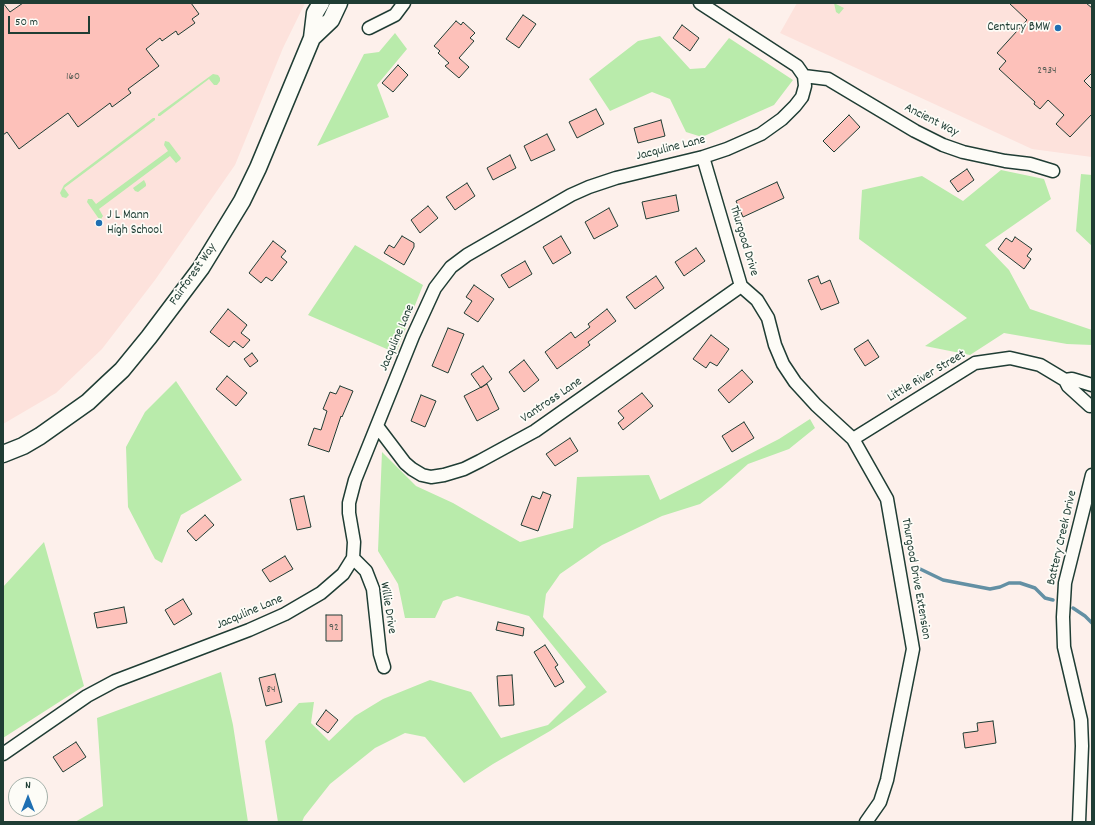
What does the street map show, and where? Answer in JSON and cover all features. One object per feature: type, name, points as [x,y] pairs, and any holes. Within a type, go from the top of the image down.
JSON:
[{"type":"main road","name":"Fairforest Way","points":[[3,454],[23,446],[40,436],[68,417],[102,389],[129,361],[190,284],[219,241],[242,201],[258,168],[312,38],[315,13],[320,3]]},
{"type":"main road","name":"Fairforest Way","points":[[312,38],[331,20],[339,3]]},
{"type":"street","points":[[369,28],[394,15],[404,3]]},
{"type":"street","points":[[700,3],[797,66],[804,76]]},
{"type":"street","name":"Jacquline Lane","points":[[3,754],[87,696],[115,682],[249,630],[285,614],[311,599],[335,582],[343,574],[353,558],[354,542],[349,513],[349,503],[355,480],[413,336],[430,298],[451,267],[468,255],[531,218],[571,195],[589,187],[616,178],[703,157],[761,134],[782,120],[802,97],[805,86],[804,76]]},
{"type":"street","name":"Ancient Way","points":[[804,76],[828,79],[915,131],[943,145],[964,152],[1005,161],[1030,164],[1053,171]]},
{"type":"street","name":"Thurgood Drive","points":[[703,157],[741,286],[757,300],[768,318],[778,354],[795,382],[816,405],[852,439]]},
{"type":"street","name":"Vantross Lane","points":[[377,426],[405,463],[422,475],[431,477],[464,469],[535,431],[741,286]]},
{"type":"street","name":"Little River Street","points":[[852,439],[975,363],[1010,358],[1040,365],[1065,380],[1068,386],[1091,405]]},
{"type":"street","name":"Little River Street","points":[[1065,380],[1072,379],[1092,385]]},
{"type":"street","name":"Thurgood Drive Extension","points":[[852,439],[887,499],[913,650],[887,780],[880,802],[866,822]]},
{"type":"street","name":"Battery Creek Drive","points":[[1079,822],[1082,746],[1081,720],[1064,647],[1064,583],[1070,559],[1086,524],[1092,475]]},
{"type":"street","name":"Willie Drive","points":[[353,558],[366,571],[373,589],[380,654],[384,667]]},
{"type":"shaded area","name":"J L Mann High School","points":[[3,3],[305,3],[283,48],[235,165],[155,280],[102,349],[56,393],[3,424]]},
{"type":"shaded area","points":[[797,3],[1092,3],[1092,157],[1032,149],[780,33]]},
{"type":"green space","points":[[834,3],[844,8],[839,14],[836,12]]},
{"type":"green space","points":[[395,33],[407,49],[377,85],[389,117],[317,146],[364,54],[379,52]]},
{"type":"green space","points":[[660,36],[690,69],[705,68],[729,38],[793,80],[774,105],[702,137],[686,132],[670,99],[652,92],[610,111],[589,79],[638,41]]},
{"type":"green space","points":[[213,74],[218,75],[220,78],[217,85],[214,85],[209,79],[158,116],[158,114]]},
{"type":"green space","points":[[155,118],[155,120],[64,188],[69,195],[66,198],[62,197],[60,193],[64,185]]},
{"type":"green space","points":[[165,141],[169,142],[181,158],[180,160],[176,163],[170,156],[99,209],[103,216],[99,219],[87,202],[88,199],[92,199],[96,204],[168,151],[164,145]]},
{"type":"green space","points":[[1001,170],[1044,179],[1051,199],[985,245],[1009,270],[1030,309],[1092,330],[1092,345],[1067,344],[1004,333],[970,355],[925,346],[967,318],[859,239],[862,190],[922,176],[963,201]]},
{"type":"green space","points":[[1081,174],[1092,175],[1092,246],[1076,231]]},
{"type":"green space","points":[[144,180],[146,186],[138,192],[135,191],[133,188]]},
{"type":"green space","points":[[355,245],[423,285],[396,353],[308,315]]},
{"type":"green space","points":[[176,381],[242,480],[181,515],[162,563],[155,559],[128,507],[126,447],[145,412]]},
{"type":"green space","points":[[810,419],[815,428],[789,449],[748,464],[700,504],[662,516],[602,545],[560,574],[546,594],[543,617],[607,692],[550,731],[493,764],[464,783],[425,737],[405,733],[375,748],[330,784],[304,817],[302,822],[278,822],[265,741],[299,703],[314,702],[311,723],[329,741],[355,716],[383,699],[430,680],[471,692],[501,738],[548,725],[586,687],[529,616],[457,596],[443,601],[435,618],[405,618],[398,584],[378,551],[382,452],[416,486],[453,503],[520,542],[573,528],[577,477],[649,475],[660,500],[779,439]]},
{"type":"green space","points":[[44,542],[84,686],[3,738],[3,587]]},
{"type":"green space","points":[[221,672],[233,725],[248,822],[75,822],[103,806],[97,718]]},
{"type":"building","points":[[3,3],[10,12],[23,3],[191,3],[199,14],[192,19],[195,23],[178,35],[176,31],[162,41],[160,38],[146,49],[159,66],[128,89],[131,93],[112,107],[110,103],[78,127],[68,113],[19,149],[7,132],[3,135]]},
{"type":"building","points":[[1009,3],[1086,3],[1092,8],[1092,73],[1084,81],[1092,89],[1092,114],[1070,137],[1056,124],[1064,115],[1048,100],[1040,109],[1034,104],[1035,102],[999,69],[1006,61],[997,53],[1027,20]]},
{"type":"building","points":[[523,15],[536,24],[519,48],[506,39]]},
{"type":"building","points":[[456,21],[461,25],[463,22],[475,33],[470,38],[474,41],[459,58],[469,67],[459,78],[445,66],[449,63],[438,53],[440,51],[434,46]]},
{"type":"building","points":[[682,25],[699,38],[690,51],[673,38]]},
{"type":"building","points":[[398,65],[408,75],[393,92],[382,83]]},
{"type":"building","points":[[596,109],[604,124],[577,138],[569,122]]},
{"type":"building","points":[[849,115],[860,127],[834,152],[823,141]]},
{"type":"building","points":[[661,120],[665,136],[638,143],[634,128]]},
{"type":"building","points":[[547,134],[555,150],[531,161],[524,146]]},
{"type":"building","points":[[510,155],[516,168],[493,180],[487,168]]},
{"type":"building","points":[[967,169],[974,180],[958,192],[950,181]]},
{"type":"building","points":[[777,182],[784,198],[743,217],[736,201]]},
{"type":"building","points":[[467,183],[475,196],[455,210],[446,197]]},
{"type":"building","points":[[676,195],[679,211],[646,219],[642,202]]},
{"type":"building","points":[[428,206],[438,218],[420,233],[411,220]]},
{"type":"building","points":[[609,208],[618,226],[594,239],[585,222]]},
{"type":"building","points":[[402,236],[414,243],[414,247],[404,265],[384,253],[389,245],[394,248]]},
{"type":"building","points":[[561,236],[571,253],[553,264],[543,247]]},
{"type":"building","points":[[1015,237],[1032,249],[1027,256],[1031,259],[1024,269],[998,249],[1006,238],[1012,242]]},
{"type":"building","points":[[273,241],[286,251],[281,257],[287,262],[272,281],[266,277],[261,283],[249,273]]},
{"type":"building","points":[[696,248],[705,261],[684,276],[675,262]]},
{"type":"building","points":[[525,261],[532,274],[509,288],[501,275]]},
{"type":"building","points":[[656,276],[664,288],[635,309],[626,297]]},
{"type":"building","points":[[818,276],[821,284],[830,280],[839,303],[821,310],[808,280]]},
{"type":"building","points":[[474,285],[494,299],[478,322],[464,313],[472,301],[466,297]]},
{"type":"building","points":[[228,309],[247,325],[241,333],[250,340],[243,348],[234,341],[229,347],[210,332]]},
{"type":"building","points":[[607,309],[616,321],[588,342],[590,345],[557,369],[545,352],[571,332],[575,338],[590,327],[588,324]]},
{"type":"building","points":[[448,328],[464,334],[448,373],[432,366]]},
{"type":"building","points":[[711,335],[729,349],[717,366],[710,362],[706,368],[693,359]]},
{"type":"building","points":[[868,340],[879,357],[865,366],[854,349]]},
{"type":"building","points":[[252,353],[258,361],[250,367],[244,359]]},
{"type":"building","points":[[524,360],[539,380],[524,392],[509,372]]},
{"type":"building","points":[[483,366],[492,379],[481,388],[471,374]]},
{"type":"building","points":[[742,370],[753,382],[729,403],[718,390]]},
{"type":"building","points":[[227,376],[247,393],[236,406],[216,389]]},
{"type":"building","points":[[487,384],[499,409],[477,421],[464,396]]},
{"type":"building","points":[[340,386],[353,391],[342,417],[341,416],[329,452],[308,445],[314,428],[321,430],[327,411],[323,409],[330,392],[336,394]]},
{"type":"building","points":[[642,393],[653,406],[623,430],[618,423],[624,418],[618,411]]},
{"type":"building","points":[[421,395],[436,401],[425,427],[411,421]]},
{"type":"building","points":[[744,422],[754,438],[732,452],[722,436]]},
{"type":"building","points":[[570,438],[578,451],[555,466],[546,454]]},
{"type":"building","points":[[543,492],[551,495],[538,531],[521,525],[532,496],[540,499]]},
{"type":"building","points":[[304,496],[311,527],[297,530],[290,499]]},
{"type":"building","points":[[205,515],[214,525],[196,541],[187,531]]},
{"type":"building","points":[[285,556],[293,569],[270,582],[262,570]]},
{"type":"building","points":[[183,599],[192,614],[174,625],[165,610]]},
{"type":"building","points":[[124,607],[127,623],[97,628],[94,613]]},
{"type":"building","points":[[326,615],[342,615],[342,641],[326,641]]},
{"type":"building","points":[[498,622],[524,628],[523,636],[496,630]]},
{"type":"building","points":[[545,645],[558,665],[555,667],[564,682],[555,687],[534,652]]},
{"type":"building","points":[[275,674],[282,702],[266,706],[259,678]]},
{"type":"building","points":[[512,675],[514,705],[499,706],[497,676]]},
{"type":"building","points":[[326,710],[338,720],[328,733],[316,724]]},
{"type":"building","points":[[993,721],[996,743],[965,748],[963,733],[978,731],[977,723]]},
{"type":"building","points":[[76,742],[86,757],[63,772],[53,757]]},
{"type":"waterway","points":[[916,567],[943,580],[990,589],[1009,583],[1020,583],[1035,588],[1045,598],[1053,600]]},
{"type":"waterway","points":[[1073,608],[1092,623]]},
{"type":"place","name":"Century BMW","points":[[1058,28]]},
{"type":"place","name":"J L Mann High School","points":[[99,223]]}]
